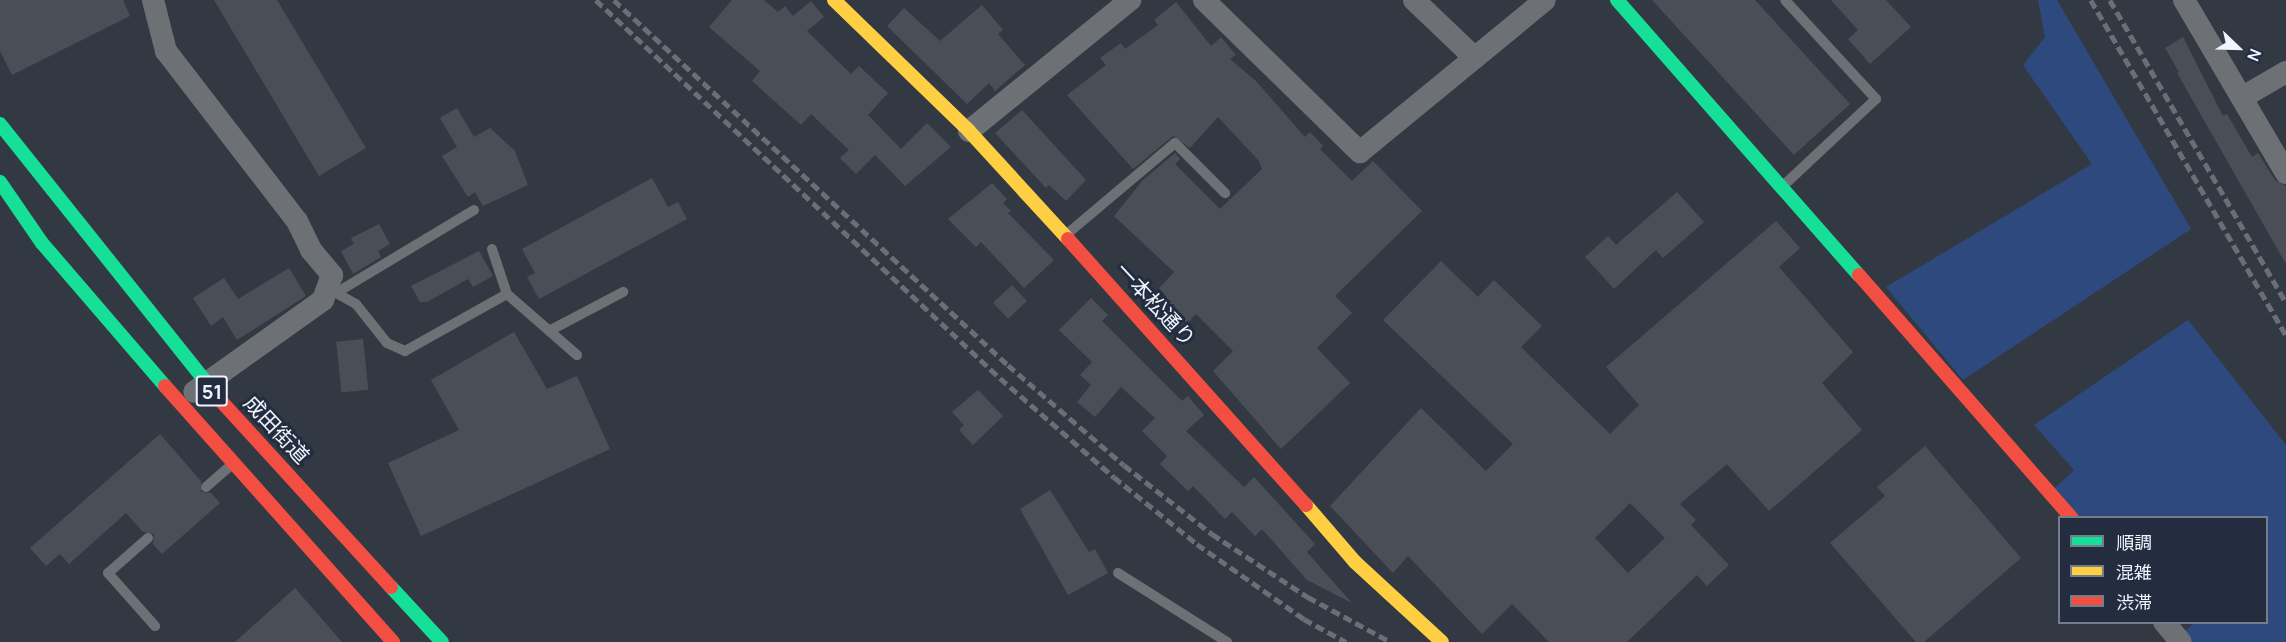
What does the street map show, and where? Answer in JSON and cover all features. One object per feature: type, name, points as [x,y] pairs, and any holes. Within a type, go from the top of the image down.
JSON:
[{"type":"main road","name":"一本松通り","points":[[834,0],[969,131],[1355,562],[1442,642]]},
{"type":"main road","points":[[1617,0],[2070,516]]},
{"type":"main road","name":"成田街道","points":[[0,124],[100,255],[206,384],[442,642]]},
{"type":"main road","name":"51","points":[[0,182],[42,243],[178,404],[385,640]]},
{"type":"street","points":[[153,0],[165,51],[297,221],[311,250],[332,275],[332,291],[323,300],[178,404]]},
{"type":"street","points":[[969,131],[1130,0]]},
{"type":"street","points":[[1204,0],[1360,152],[1545,0]]},
{"type":"street","points":[[1414,0],[1475,58]]},
{"type":"street","points":[[2184,0],[2286,173]]},
{"type":"street","points":[[2243,97],[2286,72]]},
{"type":"street","points":[[2166,624],[2181,642]]},
{"type":"lane","points":[[1782,187],[1876,99],[1785,0]]},
{"type":"lane","points":[[1065,236],[1175,143],[1225,194]]},
{"type":"lane","points":[[332,291],[474,210]]},
{"type":"lane","points":[[492,249],[507,294],[577,355]]},
{"type":"lane","points":[[332,291],[356,304],[387,343],[405,351],[507,294]]},
{"type":"lane","points":[[549,331],[623,292]]},
{"type":"lane","points":[[206,487],[232,464]]},
{"type":"lane","points":[[148,538],[108,573],[155,626]]},
{"type":"lane","points":[[1118,573],[1227,642]]},
{"type":"shaded area","points":[[2038,0],[2057,0],[2191,229],[1963,380],[1886,287],[2092,164],[2023,65],[2045,37]]},
{"type":"shaded area","points":[[2188,320],[2286,445],[2286,642],[2189,642],[2182,634],[2193,624],[2268,624],[2268,516],[2078,516],[2054,489],[2074,470],[2034,425]]},
{"type":"building","points":[[0,0],[123,0],[130,16],[12,75],[0,51]]},
{"type":"building","points":[[214,0],[277,0],[366,148],[319,176]]},
{"type":"building","points":[[732,0],[764,0],[778,12],[785,6],[793,16],[811,1],[824,17],[807,31],[851,74],[859,66],[888,93],[868,115],[901,149],[927,123],[951,147],[905,186],[875,155],[856,174],[840,158],[849,150],[811,114],[801,125],[752,81],[760,71],[709,27]]},
{"type":"building","points":[[1652,0],[1755,0],[1850,104],[1794,155]]},
{"type":"building","points":[[1831,0],[1886,0],[1911,27],[1870,64],[1848,39],[1858,30]]},
{"type":"building","points":[[1176,2],[1211,46],[1221,37],[1236,55],[1230,59],[1257,82],[1305,137],[1310,132],[1323,146],[1320,149],[1352,181],[1373,161],[1422,211],[1335,296],[1352,313],[1317,348],[1350,383],[1281,449],[1213,371],[1233,351],[1196,314],[1179,332],[1148,300],[1174,272],[1114,216],[1143,180],[1175,153],[1180,159],[1175,164],[1220,209],[1262,169],[1259,161],[1218,117],[1190,148],[1173,136],[1133,169],[1067,95],[1106,65],[1100,58],[1121,43],[1125,49],[1158,25],[1154,20]]},
{"type":"building","points":[[982,5],[1003,30],[998,34],[1025,65],[995,91],[989,83],[967,104],[887,26],[904,8],[940,41]]},
{"type":"building","points":[[2183,37],[2223,116],[2227,114],[2252,157],[2258,153],[2275,180],[2286,186],[2286,264],[2165,48]]},
{"type":"building","points":[[457,108],[474,137],[490,128],[515,151],[528,185],[483,206],[475,192],[468,197],[442,156],[457,147],[440,118]]},
{"type":"building","points":[[1022,110],[1086,180],[1066,201],[1049,185],[1046,188],[995,133]]},
{"type":"building","points":[[652,178],[668,207],[678,202],[687,219],[539,299],[527,277],[535,273],[522,249]]},
{"type":"building","points":[[992,183],[1007,199],[1003,203],[1011,211],[1008,213],[1054,260],[1024,288],[981,242],[976,247],[948,219]]},
{"type":"building","points":[[1677,192],[1704,222],[1663,258],[1656,250],[1614,289],[1585,257],[1608,236],[1616,245]]},
{"type":"building","points":[[1776,221],[1800,248],[1779,267],[1853,352],[1822,383],[1862,430],[1769,511],[1727,464],[1680,504],[1696,520],[1691,525],[1729,565],[1707,586],[1697,575],[1627,642],[1549,642],[1512,604],[1482,634],[1408,556],[1393,573],[1330,506],[1421,408],[1486,471],[1513,444],[1383,320],[1441,261],[1478,297],[1494,280],[1542,326],[1521,347],[1610,434],[1639,405],[1606,367]],"holes":[[[1630,503],[1665,538],[1628,573],[1595,538]]]},
{"type":"building","points":[[379,224],[390,244],[378,251],[381,257],[353,274],[341,251],[354,244],[351,238]]},
{"type":"building","points":[[479,251],[493,276],[473,287],[468,279],[427,302],[420,302],[411,286]]},
{"type":"building","points":[[289,268],[306,296],[237,340],[223,317],[211,326],[193,298],[224,278],[238,299]]},
{"type":"building","points":[[1012,285],[1027,301],[1008,319],[993,303]]},
{"type":"building","points":[[1091,298],[1108,315],[1102,321],[1182,401],[1188,396],[1204,415],[1186,431],[1244,487],[1254,477],[1315,544],[1307,552],[1352,603],[1307,580],[1262,529],[1255,536],[1232,512],[1225,519],[1193,486],[1188,491],[1160,464],[1167,456],[1142,431],[1155,418],[1121,387],[1095,417],[1077,402],[1091,385],[1080,375],[1092,362],[1059,330]]},
{"type":"building","points":[[514,332],[547,389],[577,376],[610,449],[421,536],[388,463],[459,430],[431,380]]},
{"type":"building","points":[[363,339],[368,390],[341,393],[336,342]]},
{"type":"building","points":[[978,390],[1003,416],[973,445],[959,430],[964,425],[952,412]]},
{"type":"building","points":[[160,434],[201,481],[201,492],[211,493],[220,503],[162,554],[153,544],[154,534],[143,532],[126,513],[69,564],[60,554],[46,566],[30,548]]},
{"type":"building","points":[[1925,446],[2021,558],[1924,642],[1916,642],[1830,543],[1885,496],[1877,487]]},
{"type":"building","points":[[1050,490],[1089,552],[1095,549],[1108,573],[1068,595],[1020,509]]},
{"type":"building","points":[[295,588],[342,642],[235,642]]},
{"type":"railway","points":[[596,0],[1000,378],[1114,477],[1197,544],[1304,619],[1346,642]]},
{"type":"railway","points":[[614,0],[1008,365],[1124,465],[1212,534],[1308,597],[1391,642]]},
{"type":"railway","points":[[2091,0],[2286,335]]},
{"type":"railway","points":[[2110,0],[2286,303]]},
{"type":"traffic: fast","points":[[1617,0],[1859,275]]},
{"type":"traffic: fast","points":[[0,124],[221,401]]},
{"type":"traffic: fast","points":[[0,182],[42,243],[165,386]]},
{"type":"traffic: fast","points":[[391,587],[442,642]]},
{"type":"traffic: slow","points":[[834,0],[969,131],[1068,239]]},
{"type":"traffic: slow","points":[[1306,505],[1355,562],[1442,642]]},
{"type":"traffic: jam","points":[[1068,239],[1306,505]]},
{"type":"traffic: jam","points":[[1859,275],[2070,516]]},
{"type":"traffic: jam","points":[[165,386],[393,642]]},
{"type":"traffic: jam","points":[[221,401],[391,587]]}]
